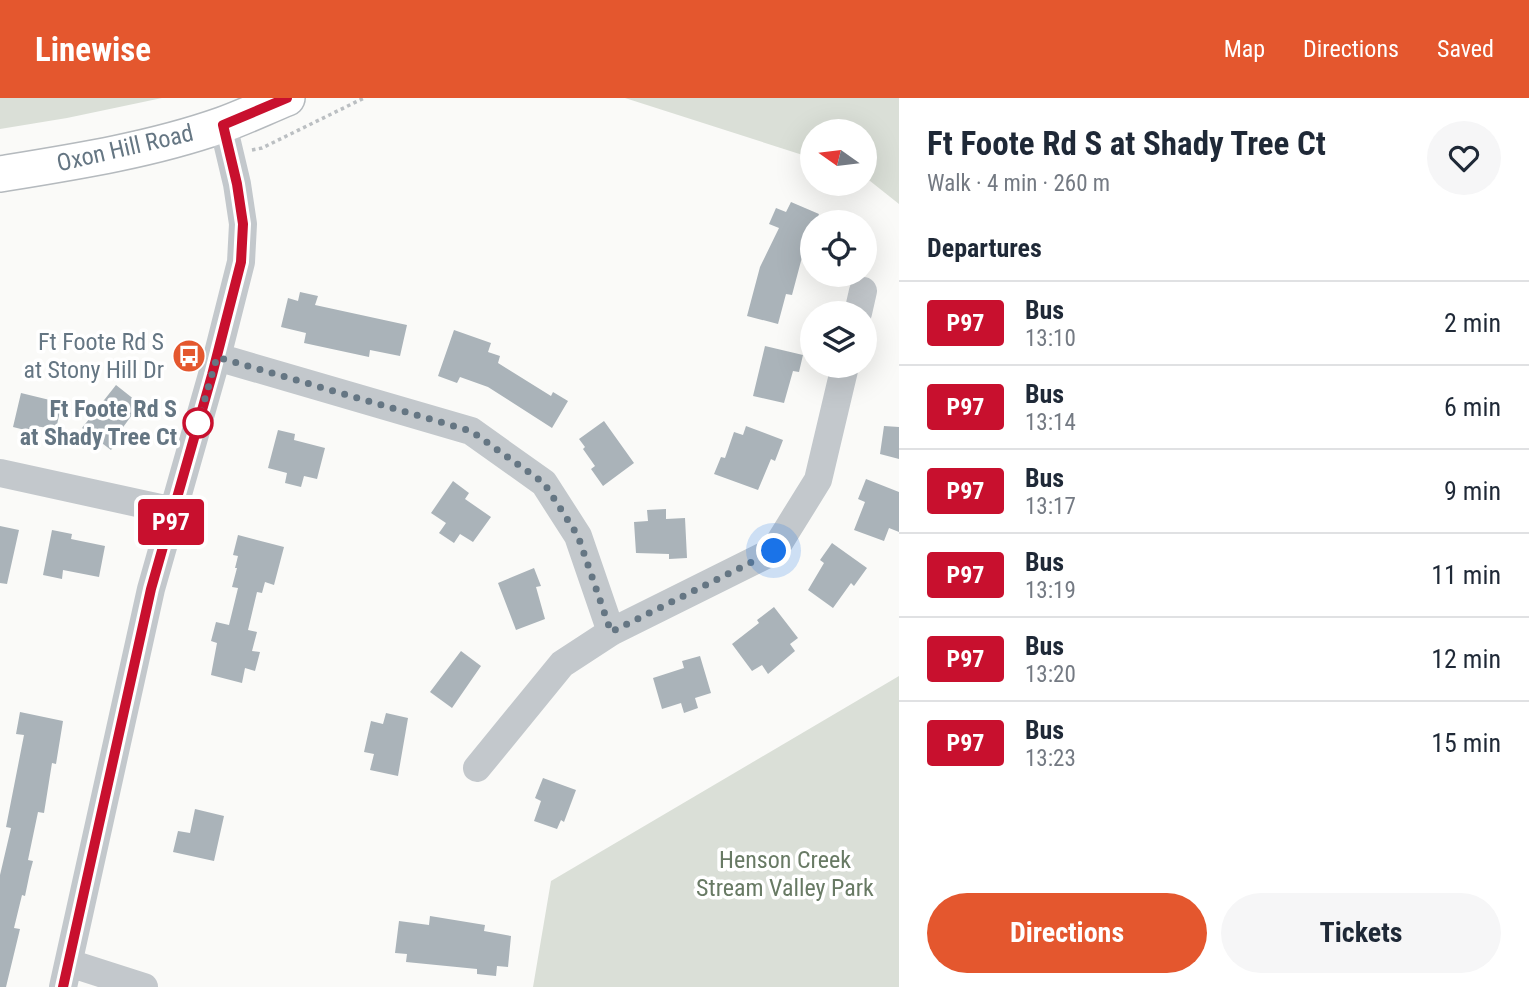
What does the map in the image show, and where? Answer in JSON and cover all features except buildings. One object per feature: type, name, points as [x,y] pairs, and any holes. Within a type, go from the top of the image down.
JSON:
[{"type":"main road","name":"Oxon Hill Road","points":[[0,174],[172,140],[227,141],[287,98]]},
{"type":"street","points":[[144,987],[66,975],[151,589],[241,262],[243,224],[227,141]]},
{"type":"street","points":[[217,357],[471,431],[544,483],[578,536],[611,632]]},
{"type":"street","points":[[477,768],[562,664],[611,632],[774,551],[818,480],[842,378]]},
{"type":"street","points":[[0,473],[174,511]]},
{"type":"path","points":[[227,141],[262,148],[364,98]]},
{"type":"green space","points":[[0,98],[162,98],[0,129]]},
{"type":"green space","points":[[625,98],[899,98],[899,204],[877,187],[877,119],[800,119],[800,154]]},
{"type":"green space","name":"Henson Creek Stream Valley Park","points":[[899,676],[899,987],[533,987],[551,881]]},
{"type":"bus line","name":"P97","points":[[63,987],[151,589],[241,262],[243,224],[223,125],[287,98]]},
{"type":"place","name":"Ft Foote Rd S at Stony Hill Dr","points":[[189,356]]},
{"type":"place","name":"Ft Foote Rd S at Shady Tree Ct","points":[[198,423]]},
{"type":"route","points":[[198,423],[217,357],[471,431],[544,483],[578,536],[611,632],[774,551]]}]
